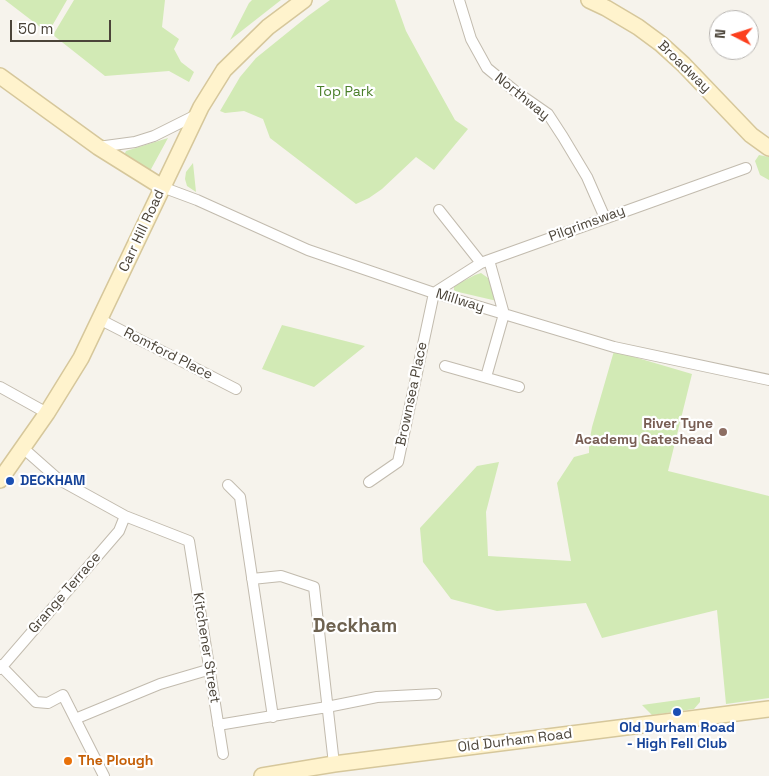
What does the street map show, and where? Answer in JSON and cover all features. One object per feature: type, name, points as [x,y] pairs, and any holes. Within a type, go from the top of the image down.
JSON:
[{"type":"street","name":"Carr Hill Road","points":[[0,480],[47,413],[80,358],[198,114],[224,70],[268,28],[304,0]]},
{"type":"street","name":"Northway","points":[[459,0],[471,38],[488,68],[515,91],[548,114],[587,177],[604,218]]},
{"type":"street","name":"Broadway","points":[[589,0],[638,27],[661,44],[683,64],[751,135],[769,148]]},
{"type":"street","points":[[0,76],[98,147],[162,187]]},
{"type":"street","points":[[98,147],[135,142],[154,136],[198,114]]},
{"type":"street","name":"Pilgrimsway","points":[[434,293],[485,261],[746,168]]},
{"type":"street","name":"Millway","points":[[162,187],[198,200],[308,250],[434,293],[614,347],[769,380]]},
{"type":"street","points":[[439,210],[485,261],[504,314],[486,377]]},
{"type":"street","name":"Brownsea Place","points":[[369,482],[398,462],[434,293]]},
{"type":"street","name":"Romford Place","points":[[100,319],[236,390]]},
{"type":"street","points":[[445,366],[519,388]]},
{"type":"street","points":[[0,387],[47,413]]},
{"type":"street","points":[[23,448],[58,479],[125,516]]},
{"type":"street","points":[[228,485],[240,497],[273,717]]},
{"type":"street","name":"Kitchener Street","points":[[125,516],[190,541],[223,754]]},
{"type":"street","name":"Grange Terrace","points":[[1,667],[118,531],[125,516]]},
{"type":"street","points":[[252,580],[281,576],[314,587],[327,707],[337,769]]},
{"type":"street","points":[[1,667],[36,702],[48,703],[63,695],[104,776]]},
{"type":"street","points":[[75,719],[160,684],[210,669]]},
{"type":"street","points":[[218,725],[273,717],[377,697],[436,694]]},
{"type":"street","name":"Old Durham Road","points":[[262,776],[337,769],[769,709]]},
{"type":"green space","points":[[5,0],[67,0],[48,33]]},
{"type":"green space","points":[[74,0],[165,0],[162,27],[179,39],[174,49],[181,62],[194,72],[189,82],[169,71],[105,76],[53,35]]},
{"type":"green space","points":[[252,0],[281,0],[230,40],[249,3]]},
{"type":"green space","name":"Top Park","points":[[330,0],[395,0],[406,31],[455,120],[468,129],[434,170],[416,157],[382,189],[356,204],[270,138],[263,119],[244,111],[225,113],[220,111],[240,77],[256,58]]},
{"type":"green space","points":[[168,138],[150,171],[124,155],[126,151]]},
{"type":"green space","points":[[759,155],[769,157],[769,180],[760,175],[755,161]]},
{"type":"green space","points":[[193,163],[196,192],[187,186],[185,179],[186,172]]},
{"type":"green space","points":[[481,273],[488,278],[497,301],[454,291],[454,286]]},
{"type":"green space","points":[[282,325],[365,346],[314,387],[262,369]]},
{"type":"green space","points":[[614,351],[692,374],[668,471],[769,496],[769,698],[726,704],[717,610],[602,638],[586,603],[497,611],[451,599],[423,562],[420,528],[477,466],[499,462],[486,512],[488,556],[571,561],[557,483],[574,457],[589,453],[592,427]]},
{"type":"green space","points":[[700,697],[700,702],[694,709],[652,715],[642,705]]},
{"type":"place","name":"River Tyne Academy Gateshead","points":[[723,432]]},
{"type":"place","name":"DECKHAM","points":[[10,481]]},
{"type":"place","name":"Old Durham Road - High Fell Club","points":[[677,712]]},
{"type":"place","name":"The Plough","points":[[68,761]]},
{"type":"district","name":"Deckham","points":[[355,627]]}]
